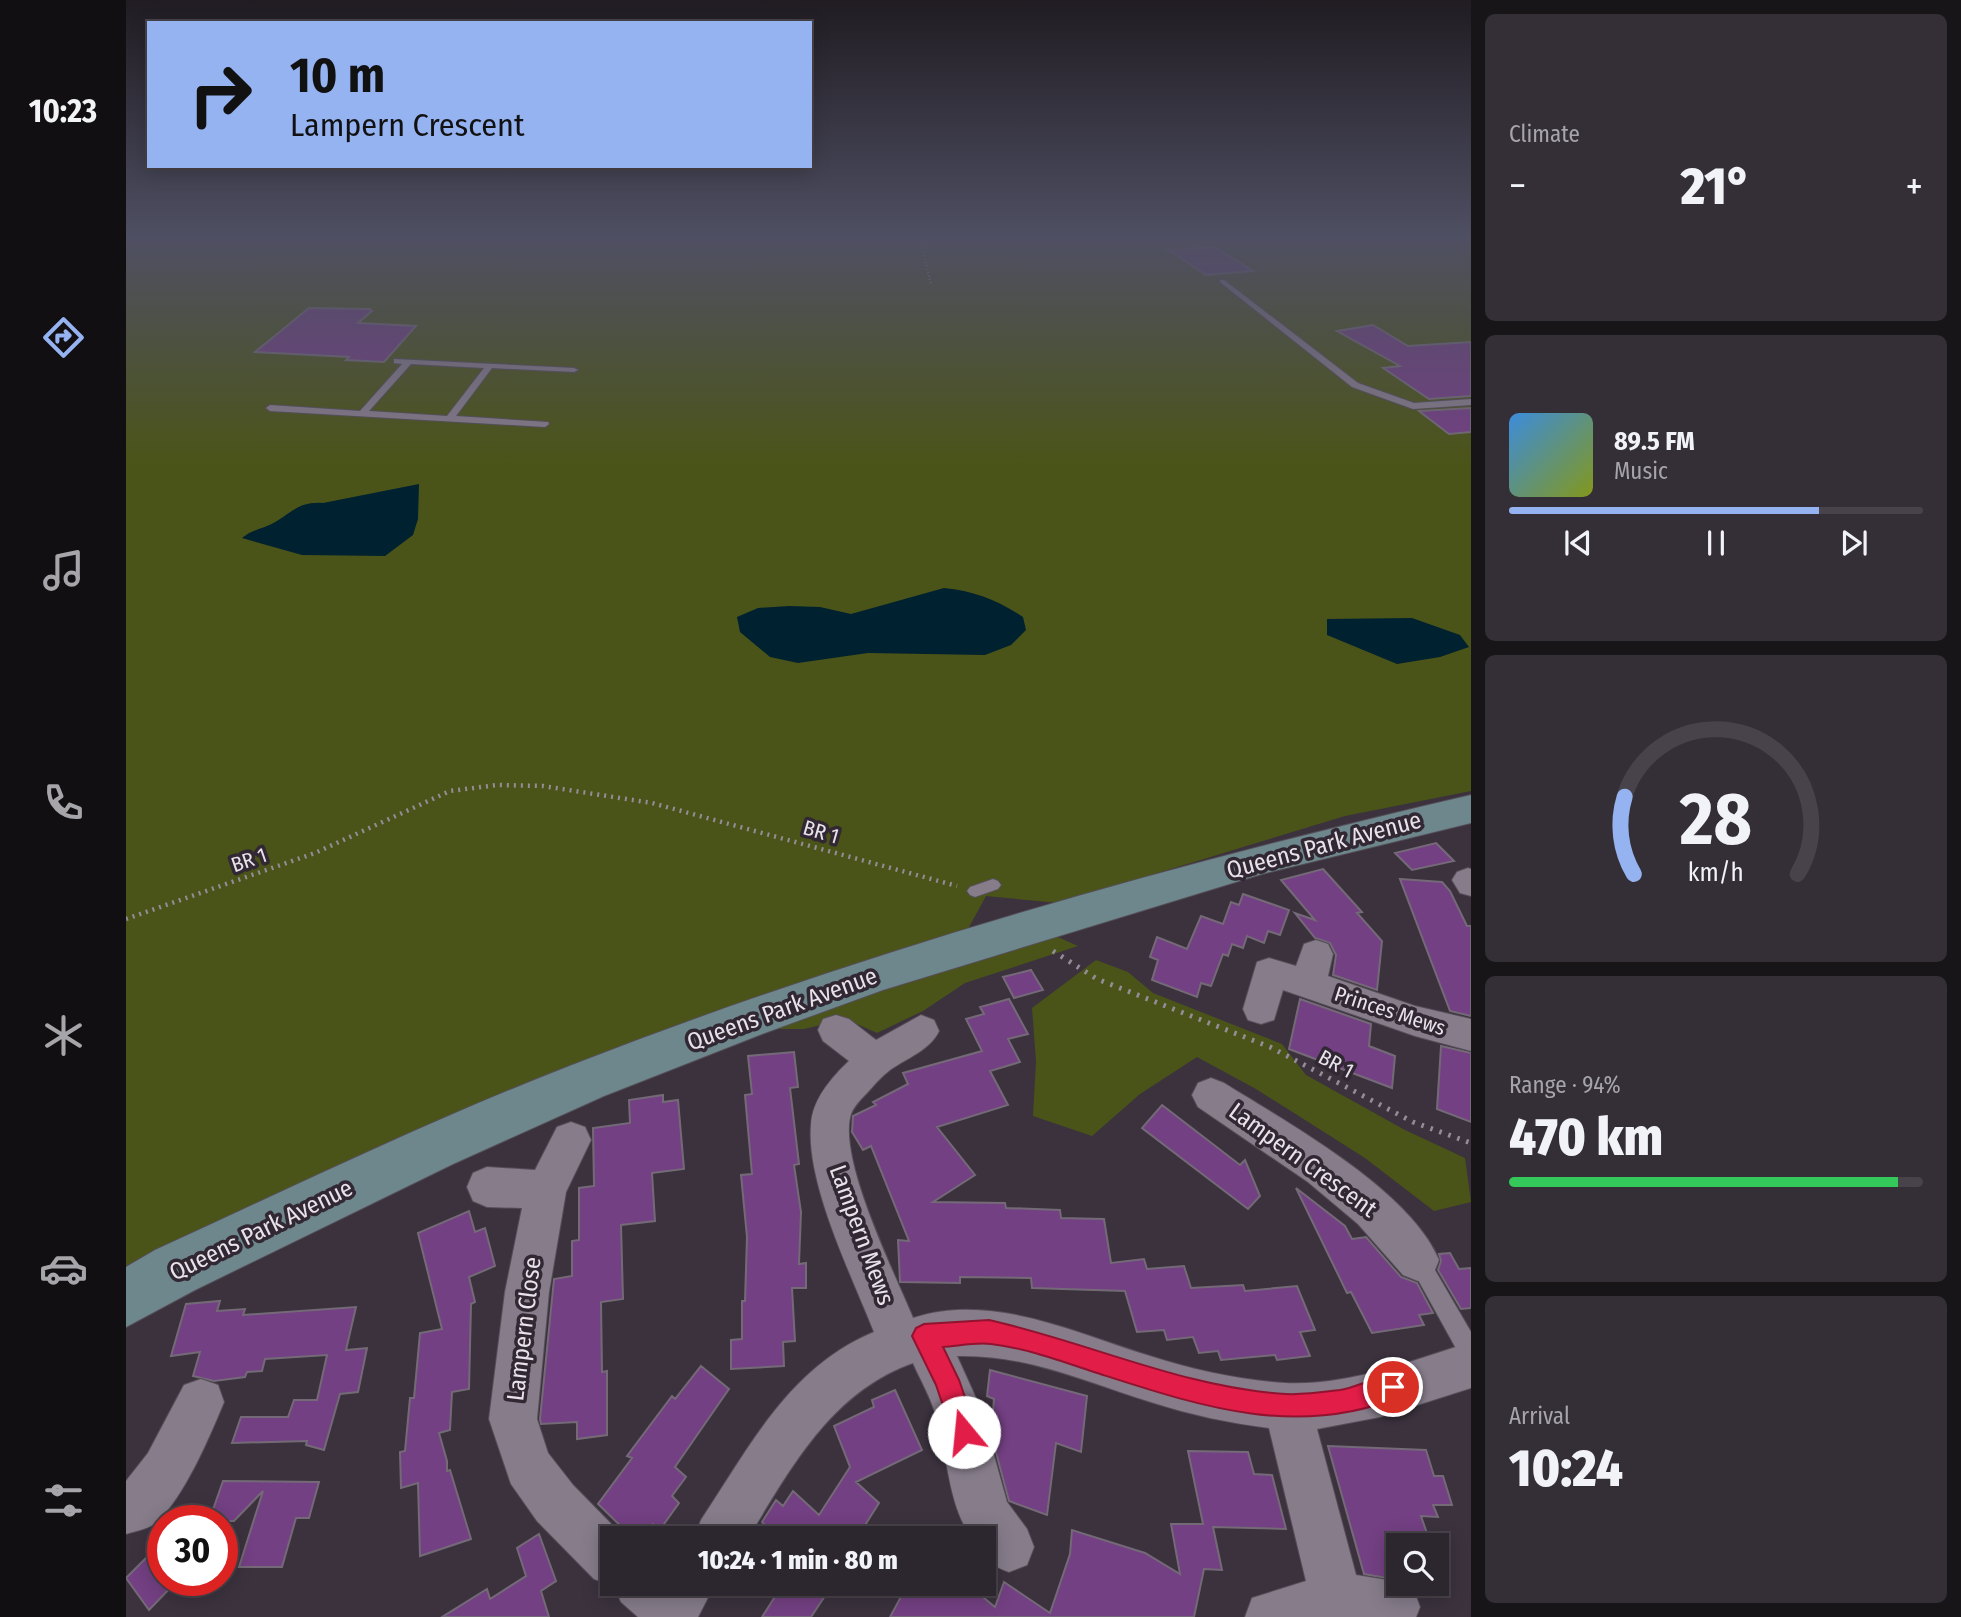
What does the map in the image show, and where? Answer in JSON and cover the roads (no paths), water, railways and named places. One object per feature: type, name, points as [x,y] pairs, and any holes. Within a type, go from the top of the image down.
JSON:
[{"type":"street","name":"Queens Park Avenue","points":[[126,1299],[175,1270],[435,1147],[587,1081],[746,1020],[877,974],[1262,859],[1471,809]]},
{"type":"street","name":"Princes Mews","points":[[1261,1010],[1269,972],[1313,969],[1415,1021],[1471,1035]]},
{"type":"street","points":[[836,1030],[875,1060]]},
{"type":"street","name":"Lampern Mews","points":[[912,1339],[844,1197],[832,1149],[830,1122],[842,1093],[875,1060],[921,1031]]},
{"type":"street","name":"Lampern Crescent","points":[[1211,1095],[1315,1163],[1370,1204],[1418,1260]]},
{"type":"street","name":"Lampern Close","points":[[571,1140],[546,1189],[527,1292],[513,1419],[528,1467],[555,1503],[600,1549]]},
{"type":"street","points":[[487,1187],[546,1189]]},
{"type":"street","points":[[727,1526],[801,1415],[852,1367],[912,1339],[989,1332],[1049,1345],[1185,1389],[1287,1406],[1341,1402],[1471,1365]]},
{"type":"street","points":[[912,1339],[958,1409],[985,1514],[1009,1547]]},
{"type":"street","points":[[126,1509],[138,1506],[165,1470],[201,1402]]},
{"type":"street","points":[[1287,1406],[1336,1598]]},
{"type":"street","points":[[1271,1617],[1336,1598],[1394,1607]]},
{"type":"lane","points":[[1264,313],[1355,385],[1413,406],[1471,402]]},
{"type":"lane","points":[[397,361],[574,370]]},
{"type":"lane","points":[[363,413],[409,361]]},
{"type":"lane","points":[[449,419],[490,366]]},
{"type":"lane","points":[[270,408],[545,424]]},
{"type":"lane","points":[[975,891],[993,885]]},
{"type":"lane","points":[[1418,1260],[1471,1353]]},
{"type":"water","points":[[419,484],[418,519],[413,535],[385,556],[302,555],[242,538],[306,504]]},
{"type":"water","points":[[944,588],[985,597],[1004,606],[1023,617],[1026,630],[1011,645],[985,655],[868,653],[798,663],[770,657],[740,632],[737,617],[758,608],[789,606],[820,607],[851,614]]},
{"type":"water","points":[[1412,618],[1460,635],[1469,647],[1440,657],[1397,664],[1327,635],[1327,619]]}]
